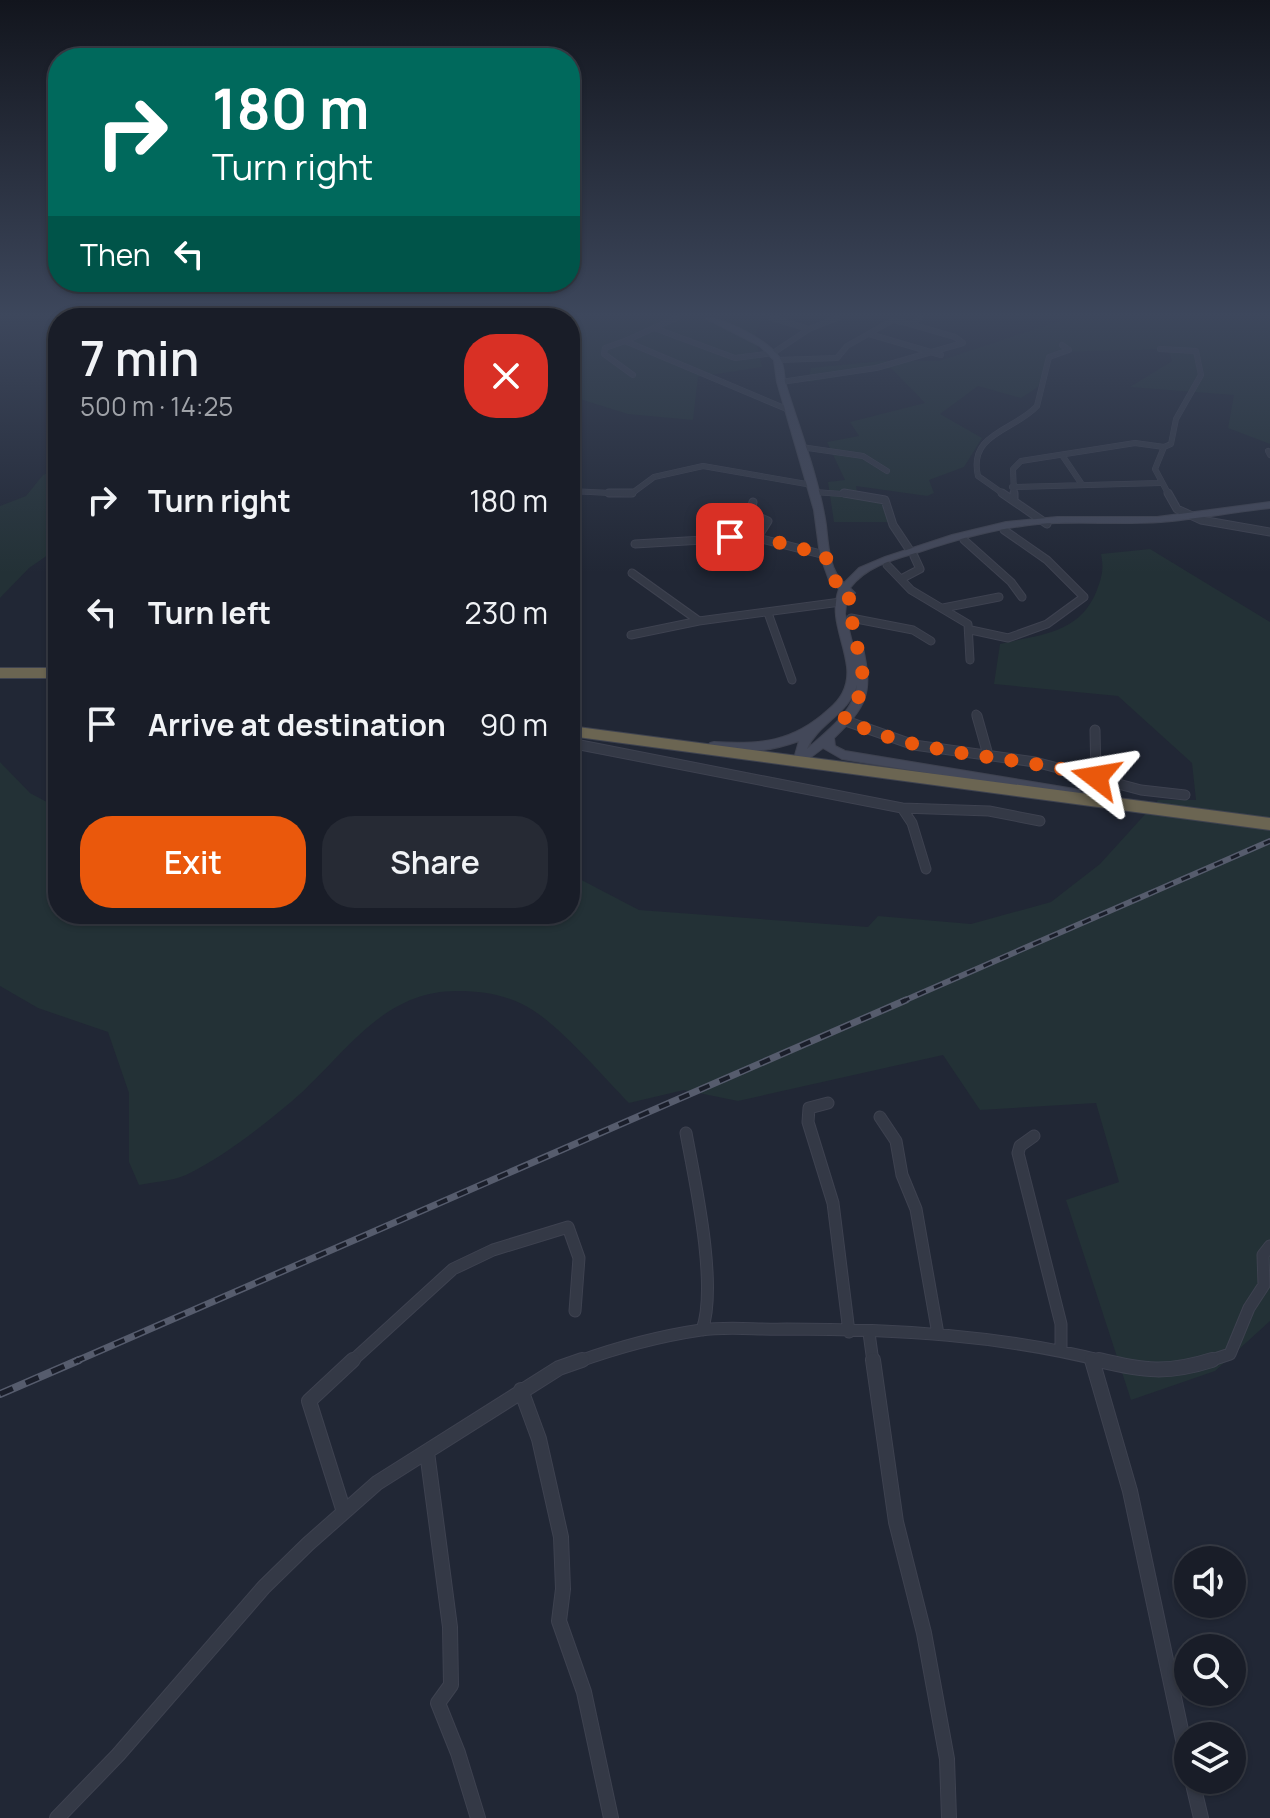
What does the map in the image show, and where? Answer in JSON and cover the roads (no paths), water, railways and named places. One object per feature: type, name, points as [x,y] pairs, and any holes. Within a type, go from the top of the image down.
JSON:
[{"type":"highway","points":[[0,673],[48,673]]},
{"type":"highway","points":[[580,732],[1270,824]]},
{"type":"street","points":[[772,403],[789,410]]},
{"type":"street","points":[[787,403],[813,488],[825,555],[834,580],[846,596],[863,676],[859,700],[843,720],[799,762]]},
{"type":"street","points":[[1039,403],[1033,411],[991,436],[977,457],[975,469],[978,476],[1045,522]]},
{"type":"street","points":[[1014,499],[1013,469],[1021,461],[1135,443],[1164,447],[1171,444],[1176,419],[1185,403]]},
{"type":"street","points":[[801,447],[863,456],[887,471]]},
{"type":"street","points":[[1164,447],[1155,469],[1177,509],[1201,520],[1270,532]]},
{"type":"street","points":[[1062,455],[1081,483]]},
{"type":"street","points":[[580,491],[631,494],[654,477],[703,466],[881,498],[889,507],[893,525],[920,569],[901,579]]},
{"type":"street","points":[[1012,487],[1160,483]]},
{"type":"street","points":[[753,502],[750,513],[768,521],[758,537]]},
{"type":"street","points":[[799,762],[799,749],[814,728],[836,709],[851,690],[846,596],[862,571],[996,527],[1045,522],[1138,520],[1270,508]]},
{"type":"street","points":[[631,635],[699,621],[768,613],[846,596],[871,573],[913,554],[1004,530],[1045,522],[1128,525],[1201,520],[1270,508]]},
{"type":"street","points":[[971,630],[1008,638],[1047,624],[1084,597],[1047,560],[1004,530]]},
{"type":"street","points":[[635,544],[758,537],[825,555]]},
{"type":"street","points":[[964,540],[1011,582],[1022,597]]},
{"type":"street","points":[[887,565],[911,590],[963,619],[971,630],[970,660]]},
{"type":"street","points":[[632,573],[699,621]]},
{"type":"street","points":[[943,608],[999,597]]},
{"type":"street","points":[[768,613],[792,680]]},
{"type":"street","points":[[851,618],[913,630],[931,641]]},
{"type":"street","points":[[976,714],[988,755]]},
{"type":"street","points":[[843,720],[908,743],[1031,761],[1133,790],[1185,795]]},
{"type":"street","points":[[654,742],[764,747],[785,742],[814,728]]},
{"type":"street","points":[[1095,730],[1096,777]]},
{"type":"street","points":[[827,735],[829,748],[856,758],[1181,812]]},
{"type":"street","points":[[580,745],[902,808],[986,812],[1027,816],[1040,821]]},
{"type":"street","points":[[902,808],[912,823],[926,869]]},
{"type":"street","points":[[828,1103],[809,1108],[806,1122],[822,1162],[843,1253],[849,1332]]},
{"type":"street","points":[[880,1117],[896,1141],[902,1175],[916,1209],[938,1334]]},
{"type":"street","points":[[686,1133],[702,1219],[708,1314],[702,1330]]},
{"type":"street","points":[[1034,1136],[1020,1146],[1018,1153],[1061,1324],[1061,1350]]},
{"type":"street","points":[[344,1512],[309,1401],[443,1276],[460,1263],[495,1247],[550,1229],[568,1227],[575,1238],[581,1267],[575,1311]]},
{"type":"street","points":[[57,1818],[118,1755],[264,1587],[344,1512],[377,1483],[559,1368],[601,1353],[702,1330],[830,1329],[938,1334],[1061,1350],[1136,1369],[1180,1370],[1230,1354],[1249,1308],[1264,1285],[1263,1255],[1270,1246]]},
{"type":"street","points":[[869,1333],[896,1522],[924,1633],[947,1759],[949,1818]]},
{"type":"street","points":[[1092,1359],[1130,1491],[1179,1722]]},
{"type":"street","points":[[521,1390],[539,1439],[561,1537],[563,1589],[559,1621],[584,1692],[611,1818]]},
{"type":"street","points":[[427,1452],[450,1627],[451,1685],[438,1703],[458,1753],[478,1818]]},
{"type":"street","points":[[1195,1794],[1201,1818]]},
{"type":"railway","points":[[901,1002],[1270,841]]},
{"type":"railway","points":[[74,1362],[906,1000]]},
{"type":"railway","points":[[0,1394],[79,1360]]}]
